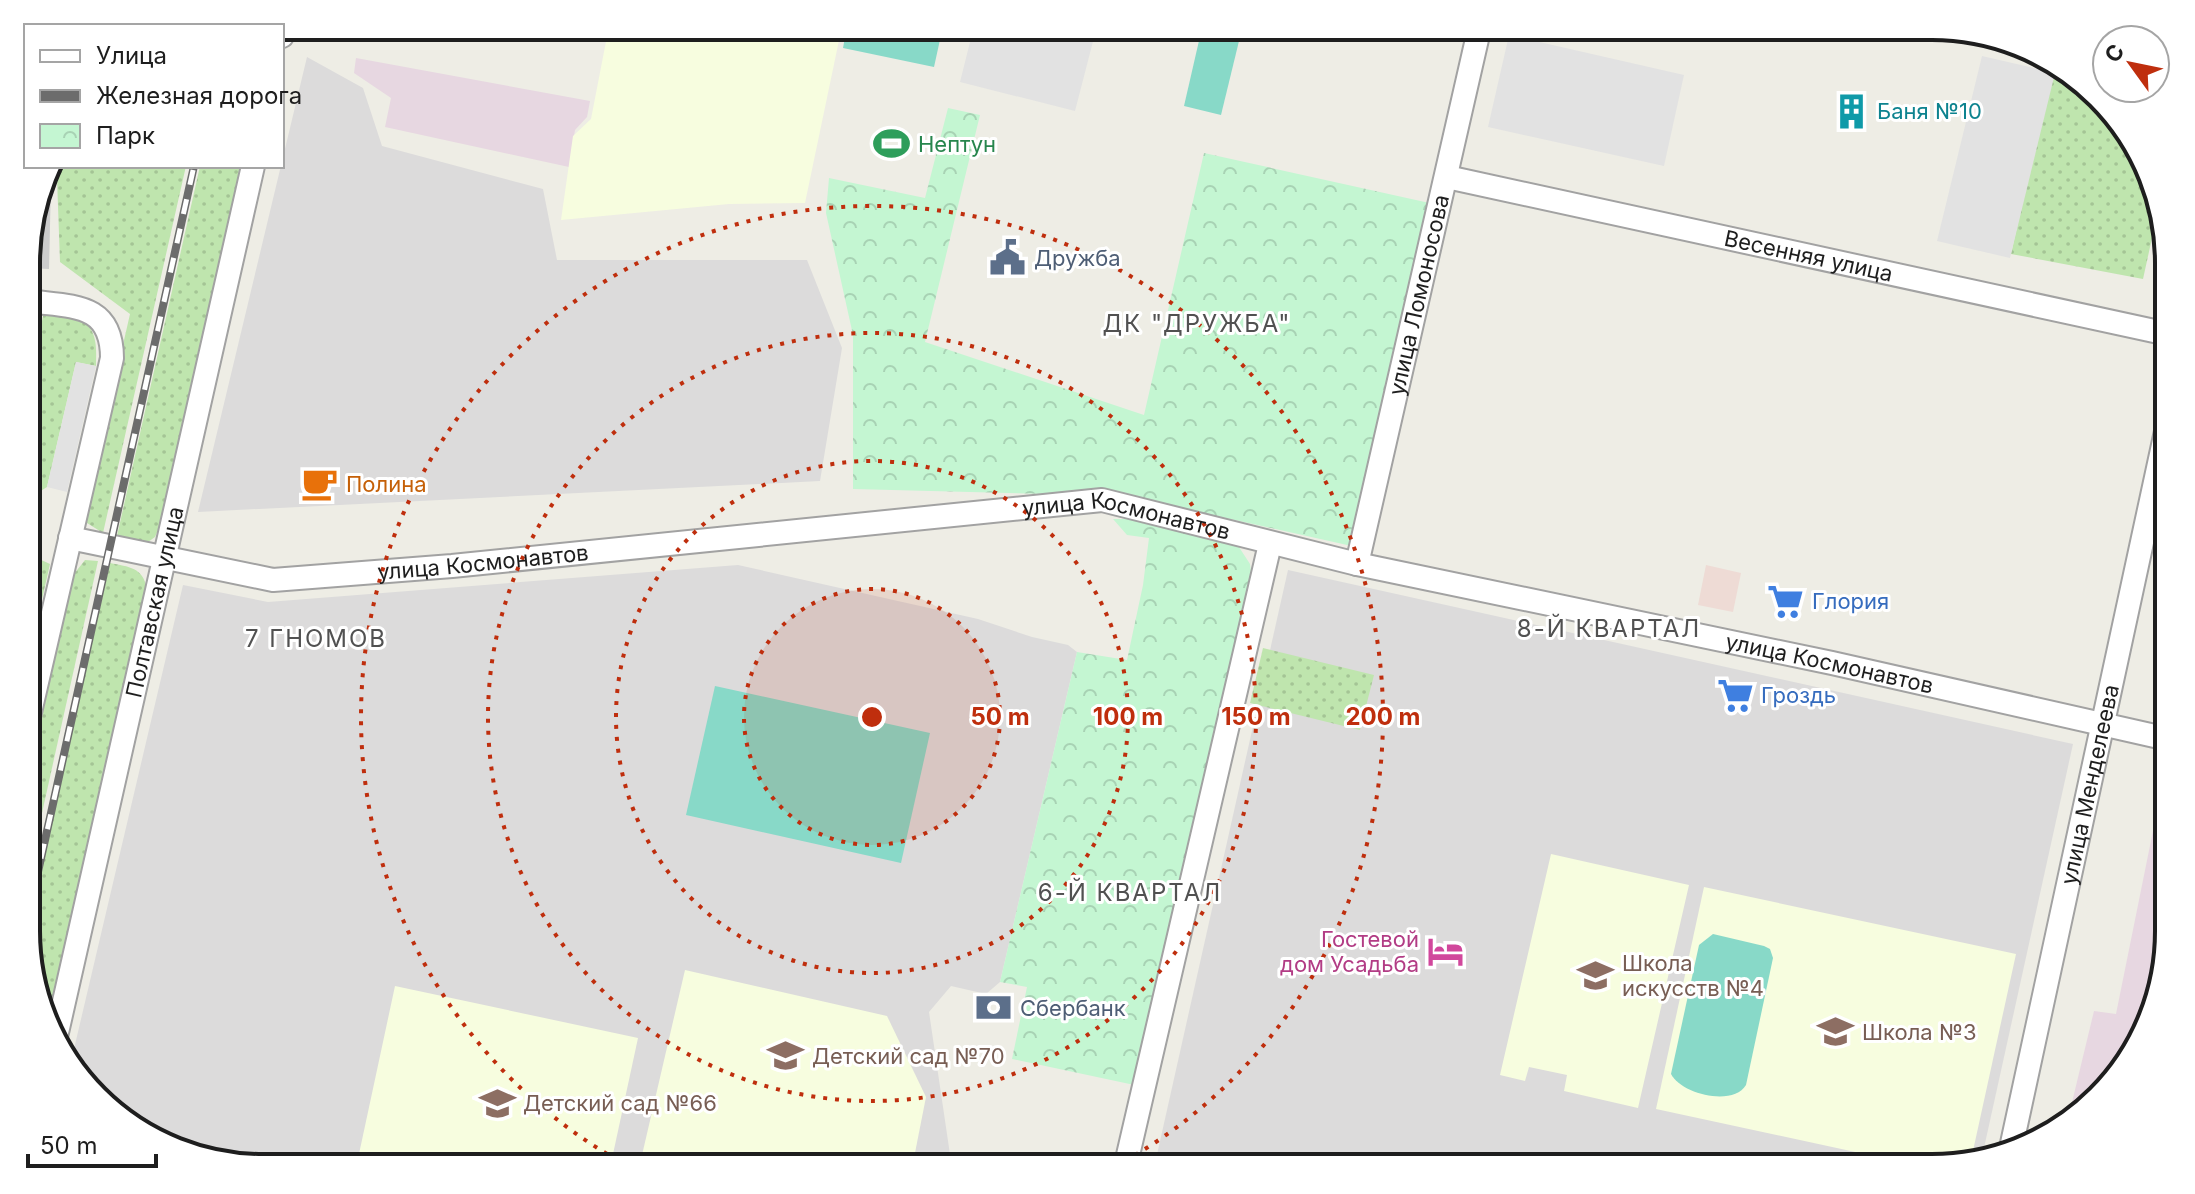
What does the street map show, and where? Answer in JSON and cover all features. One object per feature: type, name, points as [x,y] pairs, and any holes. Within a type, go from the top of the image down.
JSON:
[{"type":"street","name":"улица Ломоносова","points":[[1357,564],[1477,40]]},
{"type":"street","name":"Полтавская улица","points":[[60,1021],[253,168]]},
{"type":"street","name":"Весенняя улица","points":[[1447,177],[2155,331]]},
{"type":"street","points":[[40,303],[87,309],[101,319],[112,341],[112,358],[40,669]]},
{"type":"street","name":"улица Менделеева","points":[[2013,1138],[2155,483]]},
{"type":"street","name":"улица Космонавтов","points":[[70,538],[273,580],[452,566],[1102,500],[1357,564],[1832,663],[2155,736]]},
{"type":"street","points":[[1128,1154],[1270,544]]},
{"type":"shaded area","points":[[606,40],[839,40],[805,203],[729,204],[561,220],[573,136],[591,119]]},
{"type":"shaded area","points":[[844,40],[940,40],[934,67],[843,48]]},
{"type":"shaded area","points":[[970,40],[1093,40],[1075,111],[960,82]]},
{"type":"shaded area","points":[[1199,40],[1239,41],[1221,115],[1184,106]]},
{"type":"shaded area","points":[[1508,40],[1531,40],[1684,75],[1664,166],[1488,127]]},
{"type":"shaded area","points":[[1982,56],[2043,70],[2054,77],[2010,258],[1937,241]]},
{"type":"shaded area","points":[[307,57],[363,88],[382,146],[543,189],[557,260],[807,260],[842,348],[820,481],[198,512],[280,168],[284,168],[284,153]]},
{"type":"shaded area","points":[[356,58],[590,101],[587,117],[575,130],[569,167],[385,127],[391,98],[354,73]]},
{"type":"shaded area","points":[[51,197],[49,269],[40,269],[40,248]]},
{"type":"shaded area","points":[[76,362],[96,366],[67,492],[47,487]]},
{"type":"shaded area","points":[[738,565],[978,619],[1068,645],[1077,652],[1000,982],[986,994],[951,986],[929,1012],[950,1154],[263,1154],[219,1150],[191,1142],[164,1131],[116,1099],[95,1078],[74,1049],[183,585],[268,602]]},
{"type":"shaded area","points":[[1706,565],[1741,573],[1733,612],[1698,605]]},
{"type":"shaded area","points":[[1288,570],[2073,744],[1984,1148],[1947,1154],[1157,1154]]},
{"type":"shaded area","points":[[715,686],[930,733],[901,863],[686,815]]},
{"type":"shaded area","points":[[2155,821],[2155,931],[2153,960],[2143,1003],[2117,1055],[2100,1078],[2071,1105],[2094,1011],[2116,1014]]},
{"type":"shaded area","name":"Школа искусств №4","points":[[1551,854],[1689,885],[1638,1108],[1564,1091],[1567,1075],[1529,1067],[1525,1081],[1500,1075]]},
{"type":"shaded area","name":"Школа №3","points":[[1704,887],[2016,954],[1973,1150],[1947,1154],[1864,1154],[1656,1109]]},
{"type":"shaded area","points":[[1713,934],[1764,946],[1770,949],[1773,958],[1746,1085],[1739,1092],[1719,1096],[1685,1087],[1671,1074],[1699,945]]},
{"type":"shaded area","name":"Детский сад №70","points":[[685,970],[887,1016],[926,1097],[915,1154],[642,1154]]},
{"type":"shaded area","name":"Детский сад №66","points":[[395,986],[638,1038],[613,1154],[359,1154]]},
{"type":"green space","points":[[2051,75],[2079,95],[2100,116],[2132,164],[2143,191],[2153,234],[2143,279],[2011,254]]},
{"type":"green space","points":[[948,108],[980,115],[925,342],[1144,415],[1204,153],[1434,204],[1356,547],[1127,496],[853,489],[853,335],[826,213],[829,178],[925,198]]},
{"type":"green space","points":[[61,168],[186,168],[103,533],[87,523],[85,511],[130,314],[60,262],[57,178]]},
{"type":"green space","points":[[200,168],[241,168],[158,530],[148,542],[117,536]]},
{"type":"green space","points":[[44,312],[86,324],[95,339],[96,366],[76,362],[47,487],[40,491],[40,330]]},
{"type":"green space","points":[[1113,519],[1136,519],[1237,544],[1250,564],[1252,581],[1139,1086],[1012,1059],[1027,987],[1000,982],[1077,652],[1127,660],[1143,585],[1149,538],[1127,535]]},
{"type":"green space","points":[[40,559],[50,564],[40,608]]},
{"type":"green space","points":[[85,560],[98,561],[40,822],[40,726],[74,574]]},
{"type":"green space","points":[[110,563],[129,567],[139,572],[147,589],[54,1008],[42,960],[40,874]]},
{"type":"green space","points":[[1263,648],[1374,675],[1360,730],[1250,703]]},
{"type":"railway","points":[[40,863],[194,168]]},
{"type":"place","name":"Баня №10","points":[[1851,111]]},
{"type":"place","name":"Нептун","points":[[892,144]]},
{"type":"place","name":"Дружба","points":[[1008,258]]},
{"type":"place","name":"Полина","points":[[320,484]]},
{"type":"place","name":"Глория","points":[[1786,601]]},
{"type":"place","name":"Гроздь","points":[[1735,695]]},
{"type":"place","name":"Гостевой дом Усадьба","points":[[1445,952]]},
{"type":"place","name":"Школа искусств №4","points":[[1596,976]]},
{"type":"place","name":"Сбербанк","points":[[994,1008]]},
{"type":"place","name":"Школа №3","points":[[1836,1032]]},
{"type":"place","name":"Детский сад №70","points":[[786,1056]]},
{"type":"place","name":"Детский сад №66","points":[[497,1103]]},
{"type":"district","name":"ДК \"ДРУЖБА\"","points":[[1197,323]]},
{"type":"district","name":"8-Й КВАРТАЛ","points":[[1609,628]]},
{"type":"district","name":"7 ГНОМОВ","points":[[316,638]]},
{"type":"district","name":"6-Й КВАРТАЛ","points":[[1130,892]]}]
